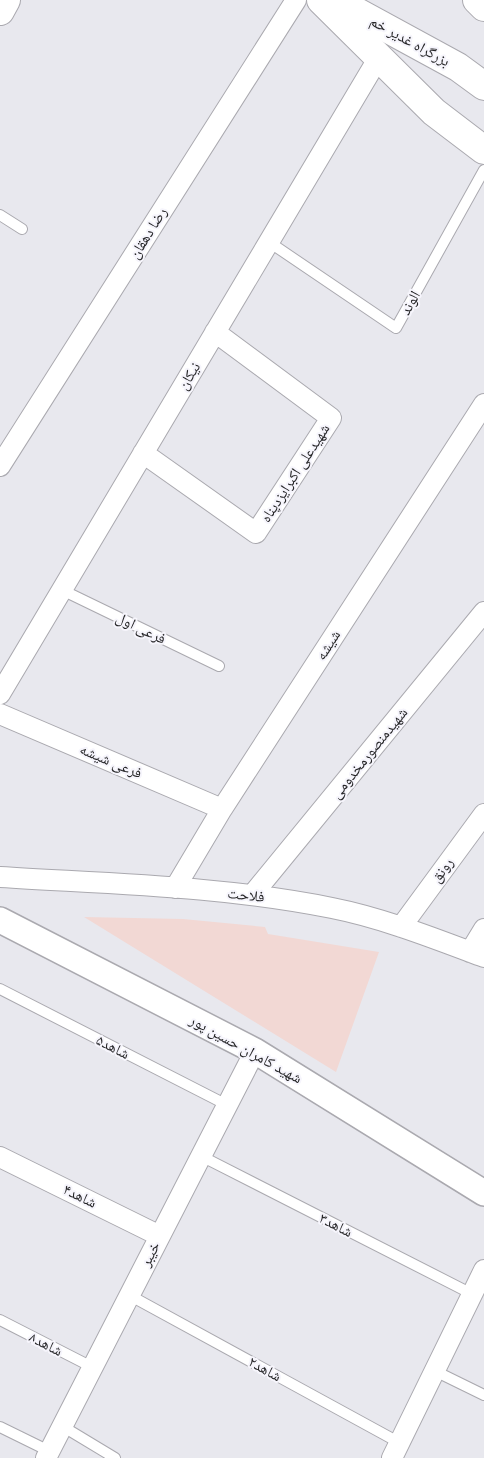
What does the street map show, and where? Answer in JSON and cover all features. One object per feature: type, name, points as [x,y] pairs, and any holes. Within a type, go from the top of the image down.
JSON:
[{"type":"main road","points":[[0,11],[6,0]]},
{"type":"main road","points":[[322,0],[434,112],[484,150]]},
{"type":"main road","name":"بزرگراه غدیر خم","points":[[335,0],[458,67],[484,86]]},
{"type":"main road","points":[[477,0],[484,7]]},
{"type":"street","name":"رضا دهقان","points":[[0,466],[296,0]]},
{"type":"street","name":"نیکان","points":[[0,694],[5,674],[62,590],[379,57]]},
{"type":"street","name":"شهیدعلی اکبرایزدپناه","points":[[143,453],[256,533],[331,418],[215,332]]},
{"type":"street","name":"شیشه","points":[[175,888],[222,808],[484,404]]},
{"type":"street","name":"شهیدمنصورمخدومی","points":[[253,894],[484,612]]},
{"type":"street","name":"فرعی شیشه","points":[[0,714],[222,808]]},
{"type":"street","name":"رونق","points":[[401,927],[484,814]]},
{"type":"street","name":"فلاحت","points":[[0,877],[253,894],[334,908],[401,927],[477,955]]},
{"type":"street","name":"شهید کامران حسین پور","points":[[0,920],[255,1051],[484,1193]]},
{"type":"street","points":[[477,955],[484,929]]},
{"type":"street","name":"خیبر","points":[[48,1455],[255,1051]]},
{"type":"street","name":"شاهد۴","points":[[0,1156],[160,1236]]},
{"type":"street","points":[[396,1450],[484,1270]]},
{"type":"lane","name":"الوند","points":[[269,242],[396,328],[484,170]]},
{"type":"lane","points":[[0,214],[22,229]]},
{"type":"lane","name":"فرعی اول","points":[[62,590],[219,666]]},
{"type":"lane","name":"شاهد۵","points":[[0,989],[227,1105]]},
{"type":"lane","name":"شاهد۳","points":[[200,1156],[472,1294]]},
{"type":"lane","name":"شاهد۲","points":[[129,1295],[396,1450]]},
{"type":"lane","name":"شاهد۸","points":[[0,1320],[92,1367]]},
{"type":"lane","points":[[435,1371],[484,1395]]},
{"type":"lane","points":[[0,1426],[48,1455]]},
{"type":"lane","points":[[62,1426],[115,1458]]},
{"type":"shaded area","points":[[84,917],[183,919],[265,927],[268,934],[379,952],[336,1072]]}]
